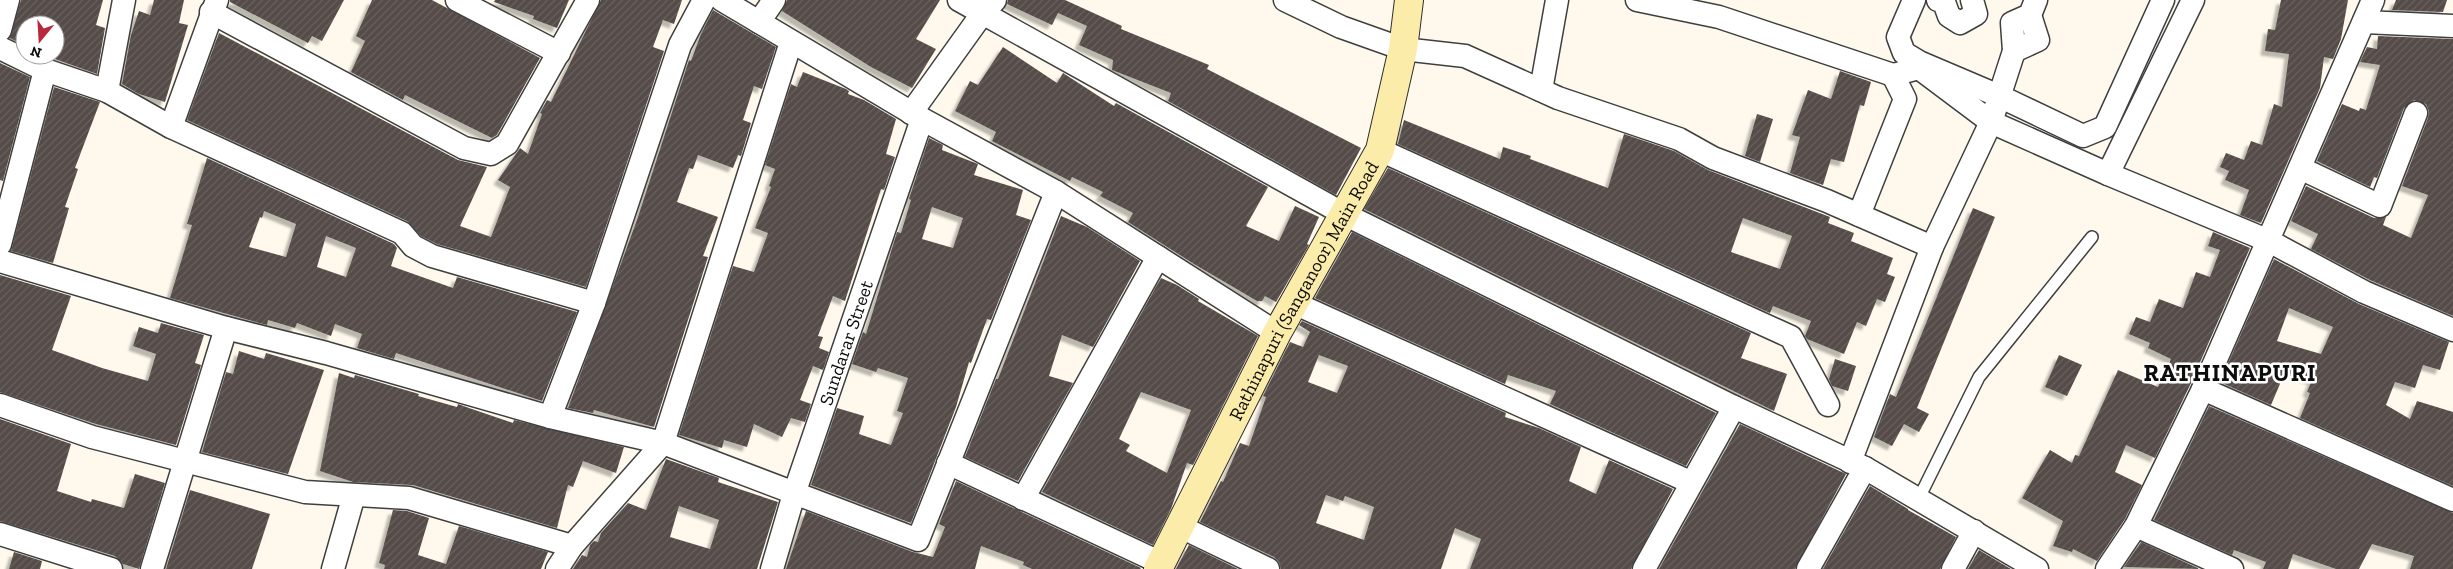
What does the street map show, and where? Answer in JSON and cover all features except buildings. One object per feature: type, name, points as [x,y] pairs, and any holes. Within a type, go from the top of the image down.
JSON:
[{"type":"street","points":[[0,30],[8,0]]},
{"type":"street","points":[[107,91],[124,0]]},
{"type":"street","points":[[457,0],[559,53]]},
{"type":"street","points":[[171,127],[214,6],[464,148],[491,154],[507,144],[588,0]]},
{"type":"street","points":[[550,417],[594,303],[680,45],[704,0]]},
{"type":"street","points":[[722,0],[916,116],[1056,192],[1277,333]]},
{"type":"street","points":[[759,22],[774,0]]},
{"type":"street","points":[[959,0],[989,7],[1344,214],[1734,407],[1858,465],[2037,569]]},
{"type":"street","points":[[1285,0],[1341,27],[1403,49],[1465,56],[1541,90],[1679,139],[1713,158],[1859,215],[1932,248]]},
{"type":"street","name":"Rathinapuri (Sanganoor) Main Road","points":[[1160,566],[1277,333],[1380,150],[1403,49],[1409,0]]},
{"type":"street","points":[[1541,90],[1557,0]]},
{"type":"street","points":[[1637,0],[1719,17],[1893,75],[1919,68],[1991,122],[2108,174],[2269,241],[2364,292],[2453,330]]},
{"type":"street","points":[[1914,0],[1898,37],[1904,53],[1919,62],[1999,96],[2083,136],[2105,128],[2163,0]]},
{"type":"street","points":[[1943,1],[1949,16],[1960,22],[1976,14],[1972,0]]},
{"type":"street","points":[[2108,174],[2193,0]]},
{"type":"street","points":[[2107,569],[2136,526],[2204,389],[2373,0]]},
{"type":"street","name":"Sundarar Street","points":[[772,569],[794,494],[916,116],[989,7]]},
{"type":"street","points":[[1808,569],[1858,465],[1932,248],[1991,122],[2014,51],[2012,23],[2033,7]]},
{"type":"street","points":[[2364,22],[2453,26]]},
{"type":"street","points":[[557,569],[572,546],[663,443],[791,42]]},
{"type":"street","points":[[0,48],[45,70],[107,91],[171,127],[402,233],[413,246],[432,256],[594,303]]},
{"type":"street","points":[[0,244],[45,70]]},
{"type":"street","points":[[1859,215],[1905,99],[1893,75]]},
{"type":"street","points":[[2300,168],[2380,206],[2416,113]]},
{"type":"street","points":[[1380,150],[1791,337],[1828,405]]},
{"type":"street","points":[[0,261],[226,328],[326,353],[550,417],[663,443],[918,540],[1056,192]]},
{"type":"street","points":[[1023,500],[1158,257]]},
{"type":"street","points":[[1294,303],[1690,482]]},
{"type":"street","points":[[152,569],[226,328]]},
{"type":"street","points":[[2204,389],[2453,500]]},
{"type":"street","points":[[0,405],[92,437],[305,492],[409,498],[572,546]]},
{"type":"street","points":[[1644,569],[1690,482],[1734,407]]},
{"type":"street","points":[[948,463],[1160,566]]},
{"type":"street","points":[[334,569],[354,495]]},
{"type":"street","points":[[2136,526],[2232,569]]},
{"type":"street","points":[[1181,527],[1268,569]]},
{"type":"street","points":[[1953,569],[1974,531]]},
{"type":"street","points":[[0,534],[111,569]]},
{"type":"lane","points":[[1918,500],[1979,377],[2092,237]]},
{"type":"district","name":"RATHINAPURI","points":[[2230,372]]}]
